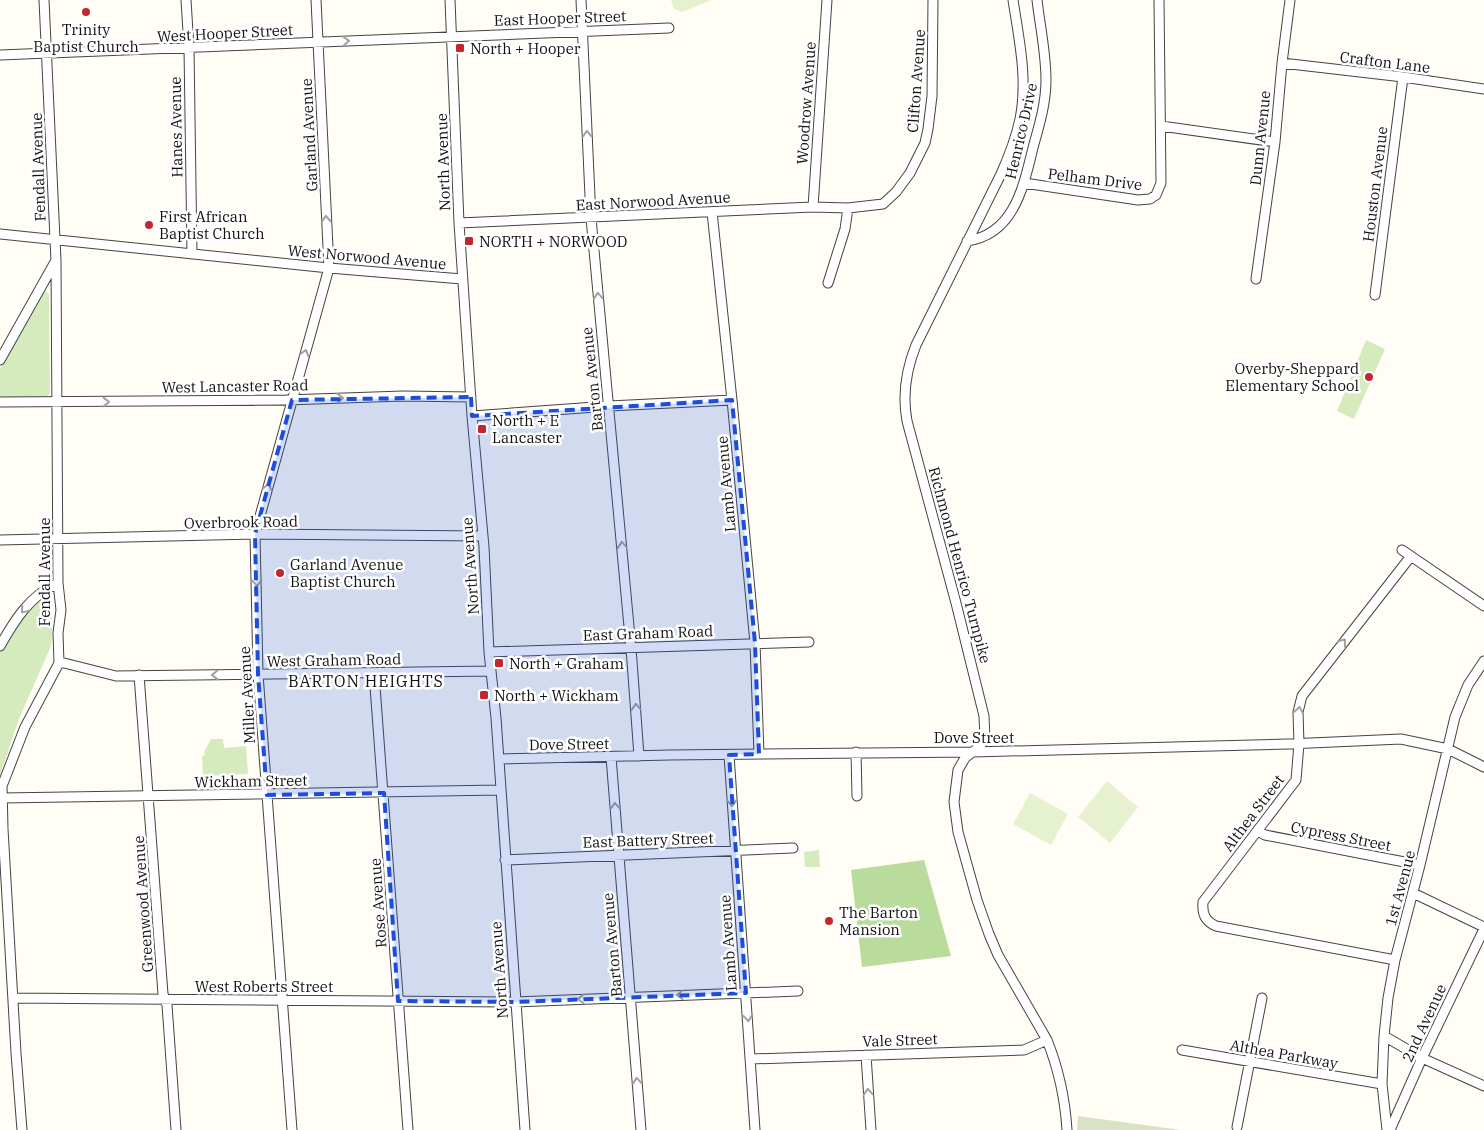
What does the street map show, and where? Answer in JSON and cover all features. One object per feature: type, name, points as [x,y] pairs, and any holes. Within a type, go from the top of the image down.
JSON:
[{"type":"street","name":"Fendall Avenue","points":[[22,1130],[2,786],[25,727],[59,663],[58,632],[61,610],[58,583],[56,260],[44,0]]},
{"type":"street","name":"Hanes Avenue","points":[[186,0],[189,48],[192,254]]},
{"type":"street","name":"Garland Avenue","points":[[316,0],[329,268]]},
{"type":"street","name":"North Avenue","points":[[450,0],[462,279],[483,536],[489,652],[501,790],[525,1130]]},
{"type":"street","name":"Barton Avenue","points":[[581,0],[591,218],[631,648],[639,756]]},
{"type":"street","name":"Woodrow Avenue","points":[[813,207],[827,0]]},
{"type":"street","name":"Clifton Avenue","points":[[848,208],[874,206],[883,204],[890,199],[910,173],[925,143],[932,96],[933,0]]},
{"type":"street","name":"Richmond Henrico Turnpike","points":[[1012,0],[1023,67],[1023,98],[1012,149],[916,344],[904,392],[908,421],[983,708],[985,739],[961,764],[955,786],[954,809],[958,832],[977,900],[989,934],[998,955],[1047,1040],[1061,1080],[1067,1130]]},
{"type":"street","name":"Henrico Drive","points":[[967,241],[982,238],[996,228],[1013,210],[1024,183],[1041,119],[1046,82],[1046,66],[1037,0]]},
{"type":"street","points":[[1159,0],[1161,126],[1275,142]]},
{"type":"street","name":"Dunn Avenue","points":[[1256,279],[1275,142],[1290,0]]},
{"type":"street","name":"East Hooper Street","points":[[452,36],[669,28]]},
{"type":"street","name":"West Hooper Street","points":[[0,55],[452,36]]},
{"type":"street","name":"Crafton Lane","points":[[1282,63],[1403,77],[1484,89]]},
{"type":"street","name":"Houston Avenue","points":[[1375,295],[1403,77]]},
{"type":"street","name":"Pelham Drive","points":[[1024,183],[1138,200],[1150,199],[1159,190],[1161,183],[1161,126]]},
{"type":"street","name":"East Norwood Avenue","points":[[459,223],[813,207],[848,208]]},
{"type":"street","points":[[828,282],[845,229],[848,208]]},
{"type":"street","name":"Lamb Avenue","points":[[712,212],[732,400],[754,643],[760,754]]},
{"type":"street","name":"West Norwood Avenue","points":[[0,234],[329,268],[462,279]]},
{"type":"street","points":[[0,360],[56,260]]},
{"type":"street","name":"Miller Avenue","points":[[292,1130],[258,674],[256,534],[329,268]]},
{"type":"street","name":"West Lancaster Road","points":[[0,402],[292,400],[403,396],[471,397]]},
{"type":"street","points":[[472,416],[609,406],[732,400]]},
{"type":"street","name":"Overbrook Road","points":[[0,540],[256,534],[483,536]]},
{"type":"street","points":[[1402,550],[1484,606]]},
{"type":"street","name":"Althea Street","points":[[1395,960],[1216,926],[1205,918],[1202,911],[1203,902],[1296,780],[1299,744],[1298,712],[1302,696],[1411,556]]},
{"type":"street","points":[[0,646],[24,609],[47,588],[58,583]]},
{"type":"street","name":"East Graham Road","points":[[489,652],[809,642]]},
{"type":"street","name":"1st Avenue","points":[[1389,1130],[1382,1084],[1384,1036],[1395,960],[1455,717],[1468,685],[1484,661]]},
{"type":"street","name":"West Graham Road","points":[[59,663],[116,676],[491,671]]},
{"type":"street","name":"Rose Avenue","points":[[374,673],[408,1130]]},
{"type":"street","name":"Greenwood Avenue","points":[[139,675],[163,994],[167,1005],[176,1130]]},
{"type":"street","name":"Dove Street","points":[[498,759],[856,752],[973,752],[1299,744],[1401,739],[1448,750],[1484,766]]},
{"type":"street","points":[[856,752],[858,796]]},
{"type":"street","name":"Lamb Avenue","points":[[729,755],[755,1130]]},
{"type":"street","name":"Barton Avenue","points":[[611,757],[641,1130]]},
{"type":"street","name":"Wickham Street","points":[[2,798],[501,790]]},
{"type":"street","name":"Cypress Street","points":[[1258,831],[1266,836],[1420,865]]},
{"type":"street","name":"East Battery Street","points":[[505,860],[793,848]]},
{"type":"street","points":[[1412,893],[1484,928]]},
{"type":"street","name":"2nd Avenue","points":[[1389,1130],[1484,928]]},
{"type":"street","name":"West Roberts Street","points":[[13,998],[515,1002],[798,991]]},
{"type":"street","points":[[1237,1127],[1262,998]]},
{"type":"street","points":[[1384,1036],[1422,1058],[1484,1086]]},
{"type":"street","name":"Vale Street","points":[[751,1059],[1024,1050],[1047,1040]]},
{"type":"street","name":"Althea Parkway","points":[[1182,1050],[1382,1084]]},
{"type":"street","points":[[866,1055],[871,1130]]},
{"type":"highlighted area","points":[[471,397],[472,416],[732,400],[755,643],[759,754],[729,755],[746,993],[515,1002],[398,1001],[384,793],[267,795],[258,674],[255,534],[292,400]]},
{"type":"green space","points":[[671,0],[712,0],[682,12],[674,9]]},
{"type":"green space","points":[[44,292],[47,292],[49,295],[50,394],[46,397],[0,397],[0,369]]},
{"type":"green space","points":[[1366,340],[1385,349],[1354,419],[1337,411]]},
{"type":"green space","points":[[47,594],[50,594],[49,597],[52,600],[51,646],[19,719],[0,775],[0,652],[26,612]]},
{"type":"green space","points":[[211,739],[223,739],[224,748],[246,746],[248,774],[203,776],[202,756],[205,756],[204,752]]},
{"type":"green space","points":[[1107,781],[1138,807],[1110,843],[1078,817]]},
{"type":"green space","points":[[1030,793],[1068,814],[1051,845],[1013,824]]},
{"type":"green space","points":[[819,850],[820,867],[805,867],[804,852]]},
{"type":"green space","points":[[924,860],[951,956],[862,967],[851,870]]},
{"type":"green space","points":[[1078,1116],[1181,1130],[1077,1130]]},
{"type":"place","name":"Trinity Baptist Church","points":[[86,12]]},
{"type":"place","name":"North + Hooper","points":[[460,48]]},
{"type":"place","name":"First African Baptist Church","points":[[149,225]]},
{"type":"place","name":"NORTH + NORWOOD","points":[[469,241]]},
{"type":"place","name":"Overby-Sheppard Elementary School","points":[[1369,377]]},
{"type":"place","name":"North + E Lancaster","points":[[482,429]]},
{"type":"place","name":"Garland Avenue Baptist Church","points":[[280,573]]},
{"type":"place","name":"North + Graham","points":[[499,663]]},
{"type":"place","name":"North + Wickham","points":[[484,695]]},
{"type":"place","name":"The Barton Mansion","points":[[829,921]]},
{"type":"district","name":"BARTON HEIGHTS","points":[[366,681]]}]
